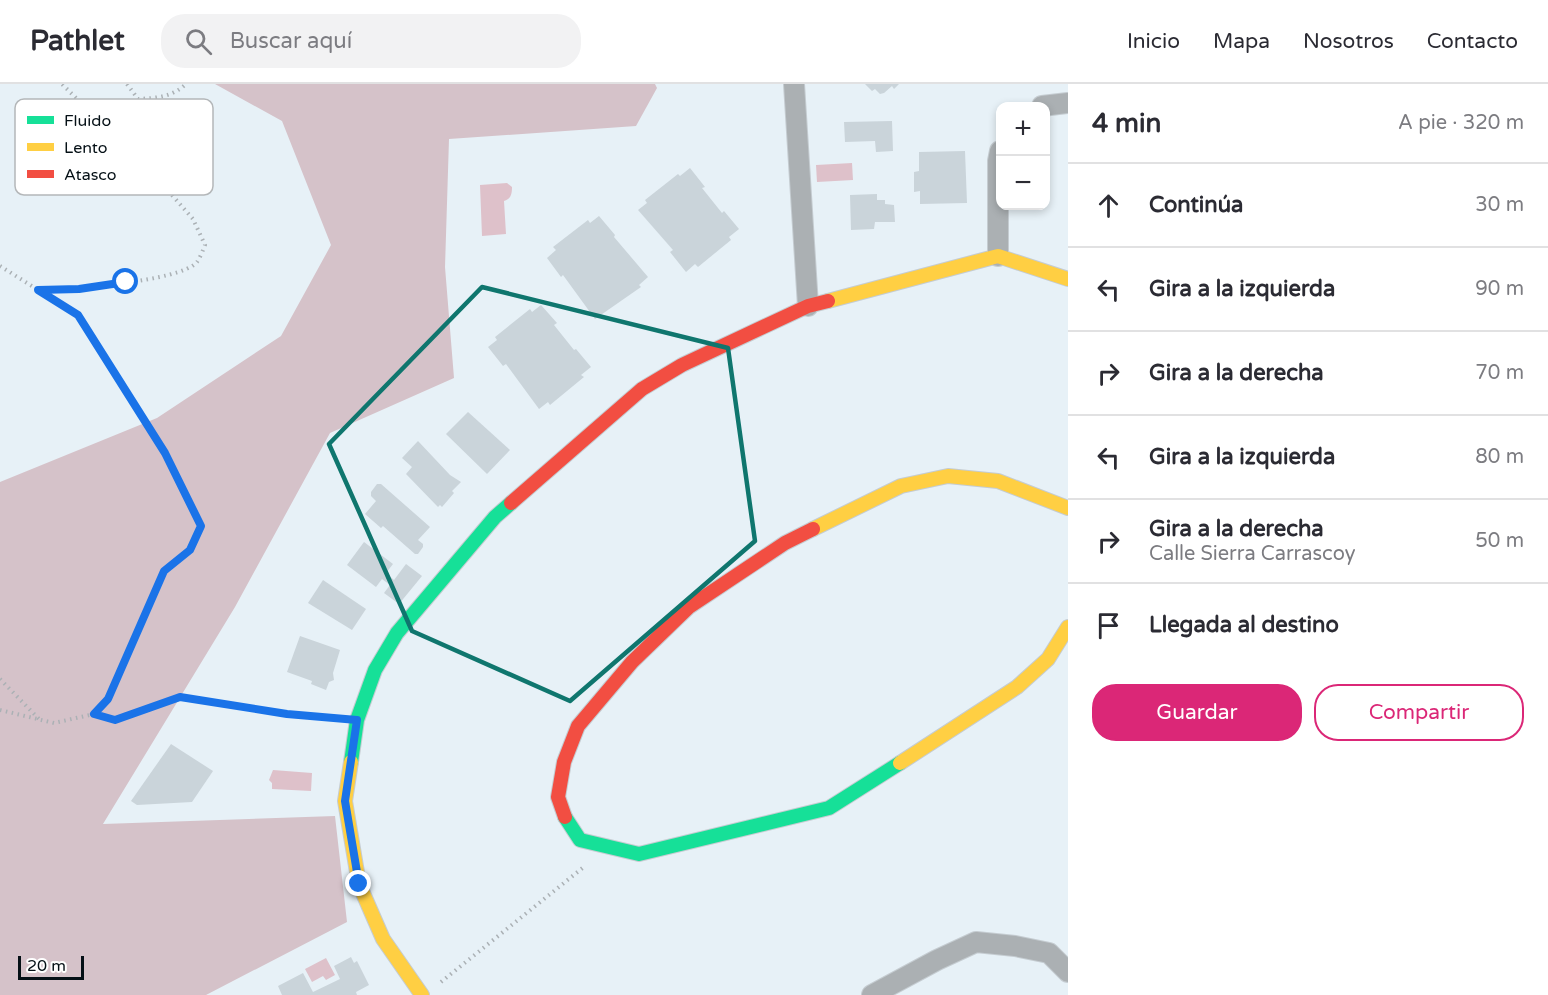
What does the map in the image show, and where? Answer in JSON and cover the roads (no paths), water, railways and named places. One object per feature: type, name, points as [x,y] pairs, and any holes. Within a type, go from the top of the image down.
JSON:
[{"type":"street","points":[[794,84],[808,306]]},
{"type":"street","points":[[1050,105],[1068,103]]},
{"type":"street","points":[[998,256],[999,156]]},
{"type":"street","points":[[428,991],[383,939],[359,884],[345,801],[357,720],[375,669],[397,633],[495,517],[642,388],[682,365],[808,306],[998,256],[1068,279]]},
{"type":"street","points":[[1068,508],[998,481],[948,476],[901,486],[785,543],[689,607],[632,662],[578,726],[564,762],[558,797],[565,816],[580,840],[639,854],[829,808],[1017,687],[1048,659],[1068,627]]},
{"type":"street","points":[[872,995],[976,942],[1015,946],[1048,953],[1068,972]]}]
